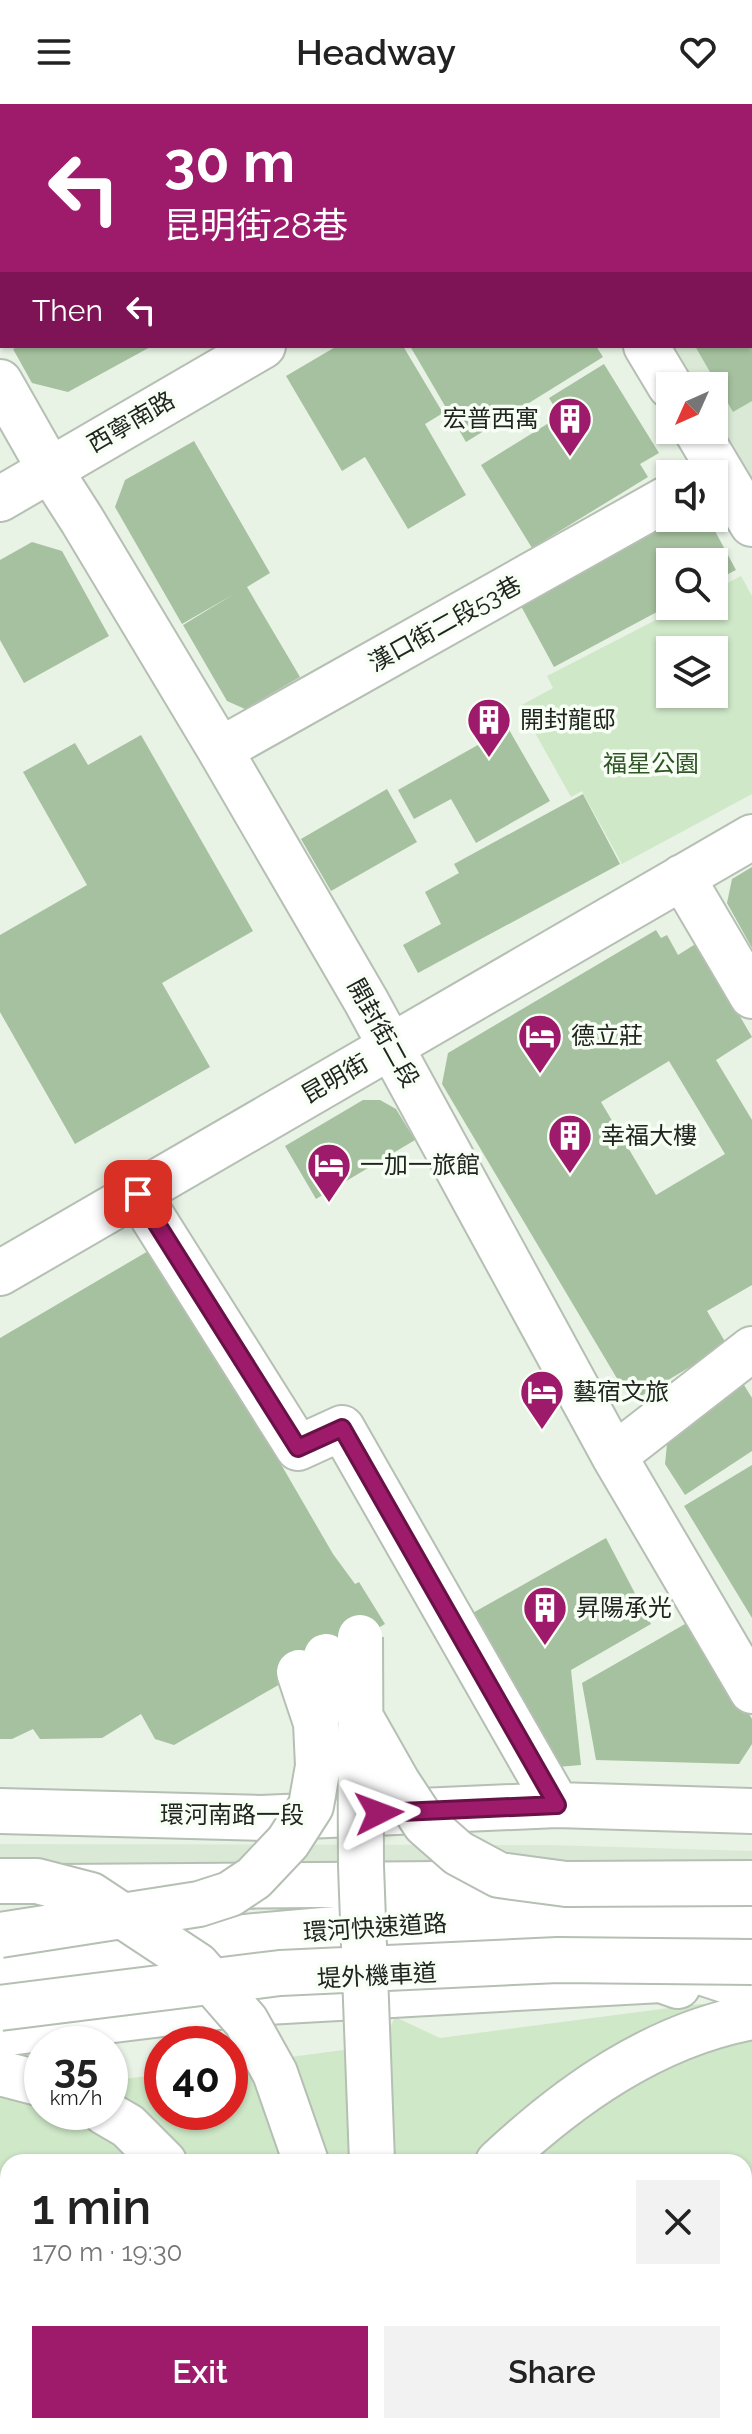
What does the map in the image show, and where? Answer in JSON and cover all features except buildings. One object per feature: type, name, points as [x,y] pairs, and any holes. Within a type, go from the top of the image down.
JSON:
[{"type":"main road","name":"西寧南路","points":[[0,499],[260,348]]},
{"type":"main road","points":[[647,348],[662,372]]},
{"type":"main road","name":"開封街二段","points":[[0,382],[220,750],[390,1045],[614,1456],[752,1691]]},
{"type":"main road","points":[[709,444],[723,460]]},
{"type":"main road","points":[[728,466],[752,524]]},
{"type":"main road","name":"漢口街二段53巷","points":[[220,750],[656,505]]},
{"type":"main road","name":"昆明街","points":[[0,1273],[752,837]]},
{"type":"main road","points":[[682,877],[752,996]]},
{"type":"main road","points":[[138,1194],[298,1448],[342,1428],[557,1805]]},
{"type":"main road","points":[[614,1456],[752,1349]]},
{"type":"main road","points":[[328,1655],[398,1783],[425,1824],[458,1853],[499,1875],[566,1884],[752,1883]]},
{"type":"main road","points":[[0,1935],[199,1904],[230,1894],[254,1878],[288,1842],[311,1806],[318,1766],[316,1723],[328,1655]]},
{"type":"main road","points":[[328,1655],[361,1866],[372,2154]]},
{"type":"main road","name":"環河南路一段","points":[[0,1811],[261,1818],[557,1805],[752,1811]]},
{"type":"main road","points":[[0,1881],[37,1881],[91,1895],[197,1965],[246,2021],[275,2073],[303,2154]]},
{"type":"main road","points":[[0,1888],[441,1884],[752,1891]]},
{"type":"main road","name":"環河快速道路","points":[[0,1969],[200,1942],[390,1926],[616,1914],[752,1916]]},
{"type":"main road","name":"環河快速道路","points":[[0,2008],[280,1973],[558,1960],[752,1962]]},
{"type":"main road","name":"堤外機車道","points":[[0,2016],[243,1983],[664,1960],[752,1989]]},
{"type":"main road","name":"堤外機車道","points":[[0,2034],[251,2003],[661,1980],[752,2010]]},
{"type":"main road","points":[[507,2154],[545,2118],[631,2061],[684,2038],[752,2017]]},
{"type":"main road","points":[[0,2073],[24,2079]]},
{"type":"main road","points":[[128,2126],[156,2154]]},
{"type":"shaded area","points":[[673,348],[752,348],[752,483],[728,442],[728,372],[687,372]]},
{"type":"shaded area","points":[[0,1844],[548,1845],[752,1851],[752,1875],[0,1872]]},
{"type":"green space","name":"福星公園","points":[[741,576],[752,596],[752,794],[622,864],[582,791],[571,797],[520,706],[553,688],[547,676],[656,620],[728,620],[728,583]]},
{"type":"green space","points":[[700,2004],[752,2004],[752,2154],[0,2154],[0,2095],[24,2092],[24,2130],[128,2130],[128,2079],[144,2076],[144,2130],[248,2130],[248,2063],[382,2045],[395,2017],[440,2038]]},
{"type":"place","name":"宏普西寓","points":[[570,458]]},
{"type":"place","name":"開封龍邸","points":[[489,759]]},
{"type":"place","name":"德立莊","points":[[540,1075]]},
{"type":"place","name":"幸福大樓","points":[[570,1175]]},
{"type":"place","name":"一加一旅館","points":[[329,1204]]},
{"type":"place","name":"藝宿文旅","points":[[542,1431]]},
{"type":"place","name":"昇陽承光","points":[[545,1647]]},
{"type":"route","points":[[138,1194],[298,1448],[342,1428],[557,1805],[379,1813]]}]
